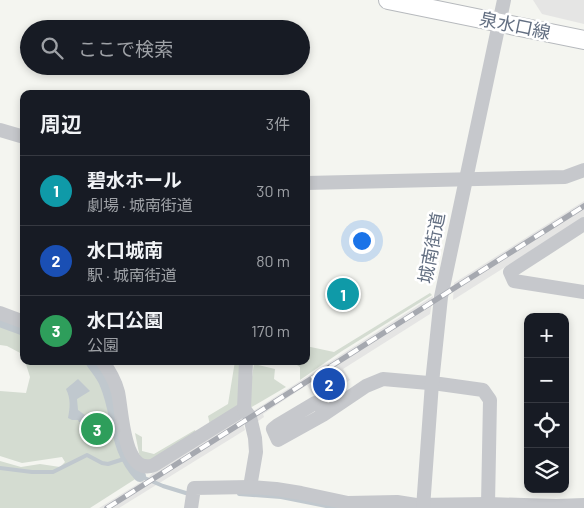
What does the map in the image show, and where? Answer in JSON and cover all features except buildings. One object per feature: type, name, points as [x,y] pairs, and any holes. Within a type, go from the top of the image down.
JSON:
[{"type":"main road","name":"泉水口線","points":[[388,0],[584,40]]},
{"type":"street","name":"城南街道","points":[[424,506],[432,383],[442,297],[504,0]]},
{"type":"street","points":[[0,130],[20,136]]},
{"type":"street","points":[[310,184],[565,176],[584,170]]},
{"type":"street","points":[[584,224],[510,272],[514,281],[584,292]]},
{"type":"street","points":[[0,314],[20,321]]},
{"type":"street","points":[[105,365],[114,380],[118,391],[126,441],[134,459],[142,466],[154,465],[244,409]]},
{"type":"street","points":[[246,365],[244,409],[250,418],[256,452],[250,487]]},
{"type":"street","points":[[328,411],[366,386],[382,380],[432,383],[483,390],[490,400],[488,504]]},
{"type":"street","points":[[192,499],[250,487],[301,493],[348,503],[397,502],[424,506],[488,504],[584,505]]},
{"type":"shaded area","points":[[533,0],[584,0],[584,24],[542,14]]},
{"type":"shaded area","points":[[584,201],[584,217],[453,300],[454,283]]},
{"type":"shaded area","points":[[430,293],[432,295],[342,351],[300,380],[300,367],[297,365],[310,365],[310,347],[334,352]]},
{"type":"shaded area","points":[[433,296],[430,314],[343,369],[350,380],[317,401],[307,385],[263,414],[264,417],[254,424],[250,413]]},
{"type":"shaded area","points":[[0,319],[20,326],[20,353],[7,346],[0,345]]},
{"type":"shaded area","points":[[26,365],[97,365],[109,385],[131,464],[140,476],[90,508],[0,508],[0,461],[21,467],[40,464],[60,467],[65,462],[62,457],[22,463],[0,456],[0,391],[26,393],[30,377]]},
{"type":"shaded area","points":[[234,365],[241,365],[238,409],[210,425],[208,416],[228,404]]},
{"type":"shaded area","points":[[254,365],[275,369],[274,379],[286,387],[250,408],[249,396]]},
{"type":"shaded area","points":[[78,379],[90,391],[77,399],[78,410],[85,415],[82,422],[68,418],[70,403],[66,389]]},
{"type":"shaded area","points":[[93,411],[100,416],[97,420],[100,427],[97,430],[98,435],[105,437],[103,444],[90,440],[87,432],[90,429],[87,427],[88,421]]},
{"type":"shaded area","points":[[241,418],[245,430],[119,508],[99,508],[149,477],[155,470]]},
{"type":"shaded area","points":[[195,430],[197,435],[151,462],[140,458],[135,433],[142,437],[142,451],[154,454]]},
{"type":"waterway","points":[[0,321],[20,328]]},
{"type":"waterway","points":[[94,365],[106,385],[121,444],[132,466],[140,476]]},
{"type":"waterway","points":[[0,468],[32,472],[53,472],[87,455],[108,464],[127,458]]},
{"type":"waterway","points":[[140,476],[189,494]]},
{"type":"waterway","points":[[239,494],[281,497],[336,508]]},
{"type":"railway","points":[[107,508],[584,206]]},
{"type":"place","name":"碧水ホール","points":[[343,294]]},
{"type":"place","name":"水口城南","points":[[329,384]]},
{"type":"place","name":"水口公園","points":[[97,429]]}]
